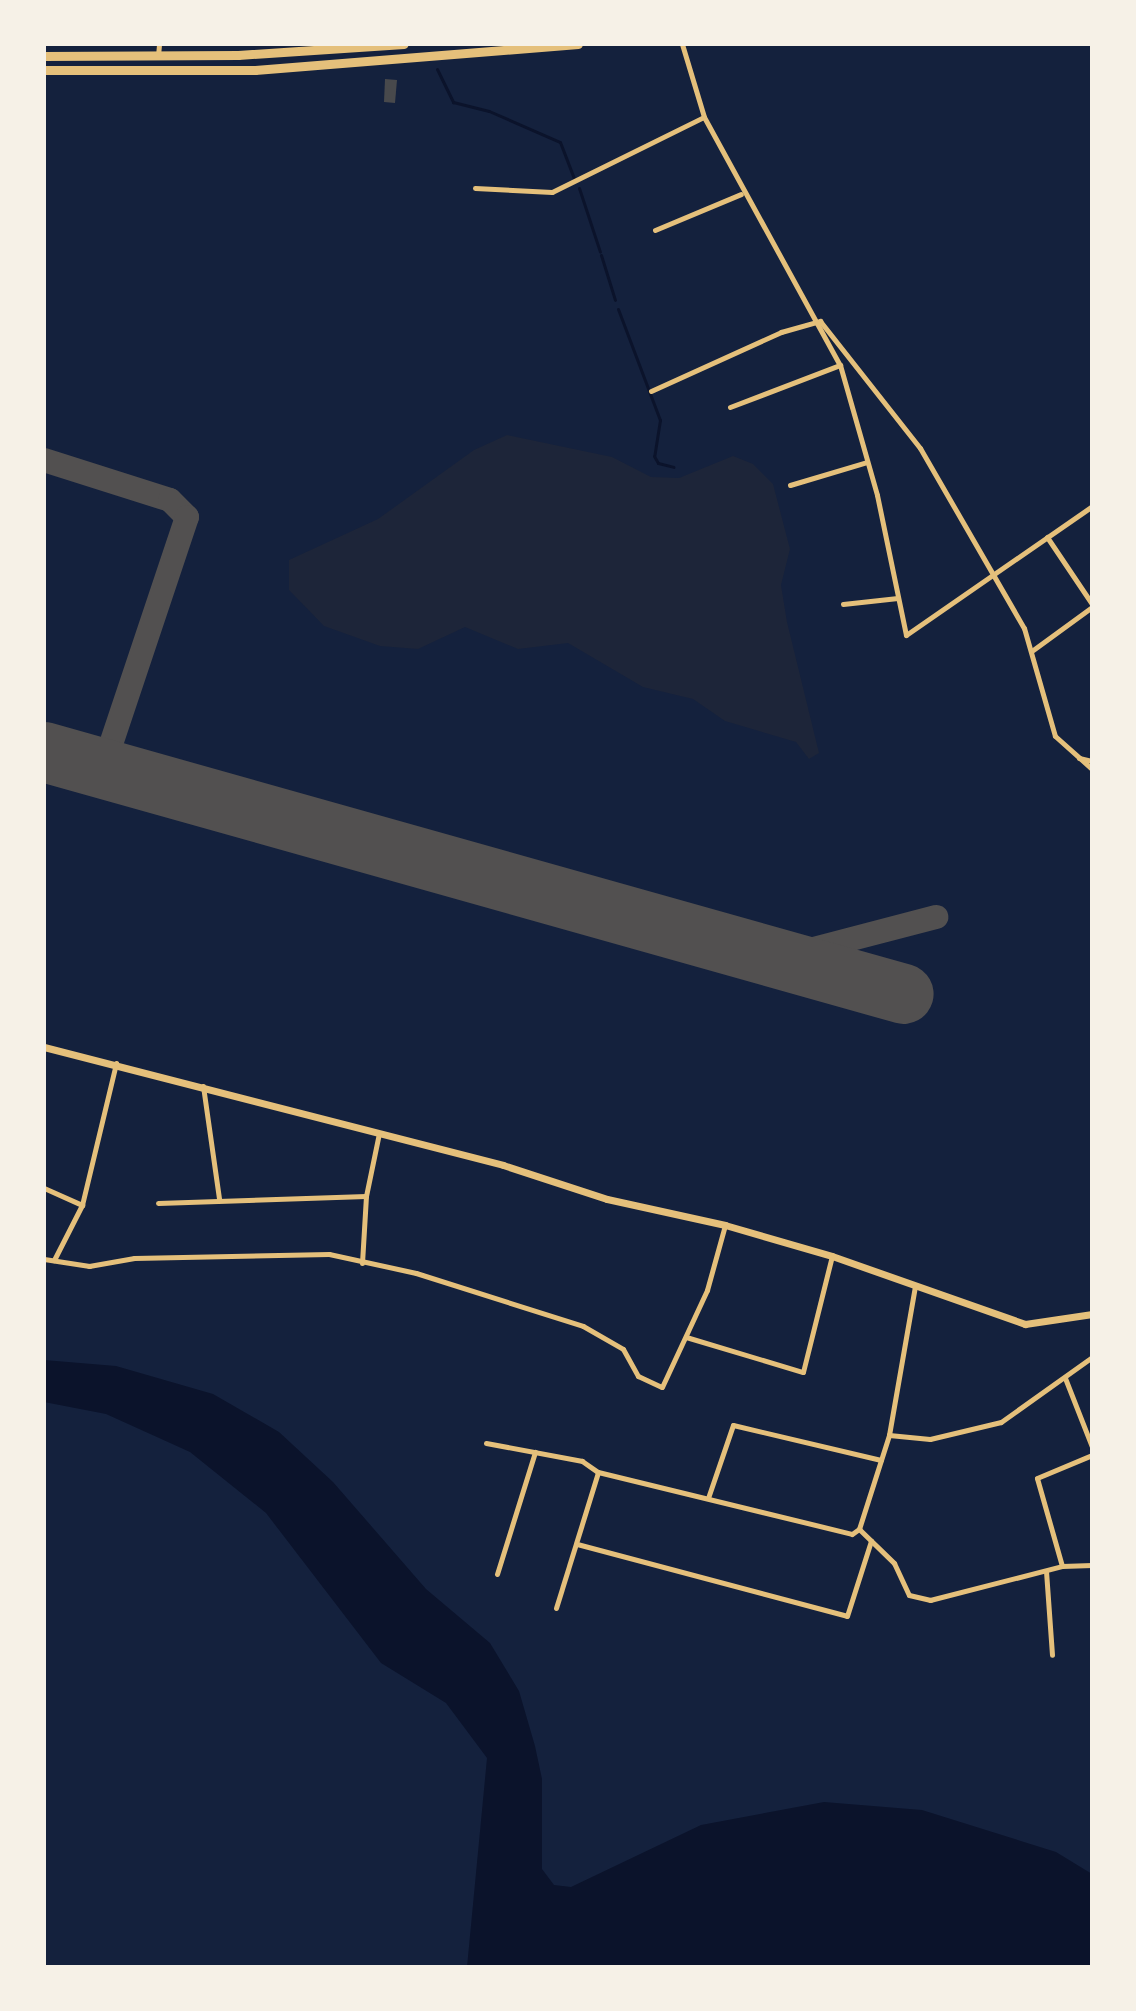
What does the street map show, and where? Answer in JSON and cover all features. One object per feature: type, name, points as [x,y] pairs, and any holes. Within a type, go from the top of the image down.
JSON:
[{"type":"highway","points":[[44,56],[158,57],[404,44]]},
{"type":"highway","points":[[44,70],[247,71],[578,44]]},
{"type":"street","points":[[158,57],[159,44]]},
{"type":"street","points":[[682,44],[704,117],[741,194],[820,321],[920,448],[1033,650],[1055,736],[1074,757],[1092,769]]},
{"type":"street","points":[[475,188],[552,192],[704,117]]},
{"type":"street","points":[[655,230],[741,194]]},
{"type":"street","points":[[820,321],[840,365],[867,462],[906,635],[1092,506]]},
{"type":"street","points":[[651,391],[781,332],[820,321]]},
{"type":"street","points":[[730,407],[840,365]]},
{"type":"street","points":[[790,485],[867,462]]},
{"type":"street","points":[[1033,650],[1092,606],[1047,537]]},
{"type":"street","points":[[843,604],[898,598]]},
{"type":"street","points":[[1074,757],[1092,761]]},
{"type":"street","points":[[44,1047],[379,1132],[607,1199],[725,1225],[832,1256],[1025,1324],[1092,1314]]},
{"type":"street","points":[[54,1260],[82,1205],[116,1063]]},
{"type":"street","points":[[203,1085],[219,1199]]},
{"type":"street","points":[[362,1263],[366,1196],[379,1132]]},
{"type":"street","points":[[44,1188],[82,1205]]},
{"type":"street","points":[[158,1203],[366,1196]]},
{"type":"street","points":[[44,1259],[89,1266],[134,1258],[329,1254],[504,1298],[583,1326],[623,1349],[638,1376],[662,1387],[707,1290],[725,1225]]},
{"type":"street","points":[[686,1337],[803,1372],[832,1256]]},
{"type":"street","points":[[859,1529],[889,1435],[916,1285]]},
{"type":"street","points":[[889,1435],[930,1439],[1001,1422],[1092,1357]]},
{"type":"street","points":[[1065,1378],[1092,1447]]},
{"type":"street","points":[[708,1498],[733,1425],[881,1460]]},
{"type":"street","points":[[486,1443],[582,1461],[598,1472],[843,1535],[859,1529]]},
{"type":"street","points":[[497,1574],[535,1452]]},
{"type":"street","points":[[1062,1566],[1037,1478],[1092,1455]]},
{"type":"street","points":[[556,1608],[598,1472]]},
{"type":"street","points":[[859,1529],[894,1563],[909,1595],[930,1600],[1062,1566],[1092,1565]]},
{"type":"street","points":[[577,1544],[847,1616],[871,1541]]},
{"type":"street","points":[[1046,1571],[1052,1655]]},
{"type":"shaded area","points":[[507,435],[612,457],[651,477],[679,478],[733,456],[753,464],[773,484],[790,549],[781,585],[787,622],[819,753],[809,759],[796,742],[725,721],[693,699],[643,687],[568,643],[518,649],[465,627],[418,649],[380,646],[324,626],[289,590],[289,560],[378,519],[474,450]]},
{"type":"shaded area","points":[[44,1360],[116,1366],[213,1394],[279,1432],[333,1482],[426,1589],[490,1643],[519,1691],[535,1746],[542,1779],[542,1869],[554,1885],[571,1887],[701,1825],[824,1802],[922,1810],[1056,1852],[1092,1874],[1092,1967],[467,1967],[487,1758],[446,1703],[381,1663],[266,1513],[190,1452],[106,1414],[44,1402]]},
{"type":"building","points":[[385,79],[397,80],[395,103],[384,102]]},
{"type":"waterway","points":[[437,69],[453,102],[489,111],[560,142],[574,178]]},
{"type":"waterway","points":[[579,188],[600,252]]},
{"type":"waterway","points":[[601,255],[615,300]]},
{"type":"waterway","points":[[618,309],[660,420],[654,456],[658,463],[674,467]]},
{"type":"taxiway","points":[[44,460],[170,500],[187,517],[103,768]]},
{"type":"taxiway","points":[[761,954],[798,953],[936,917]]},
{"type":"runway","points":[[44,752],[904,994]]}]
